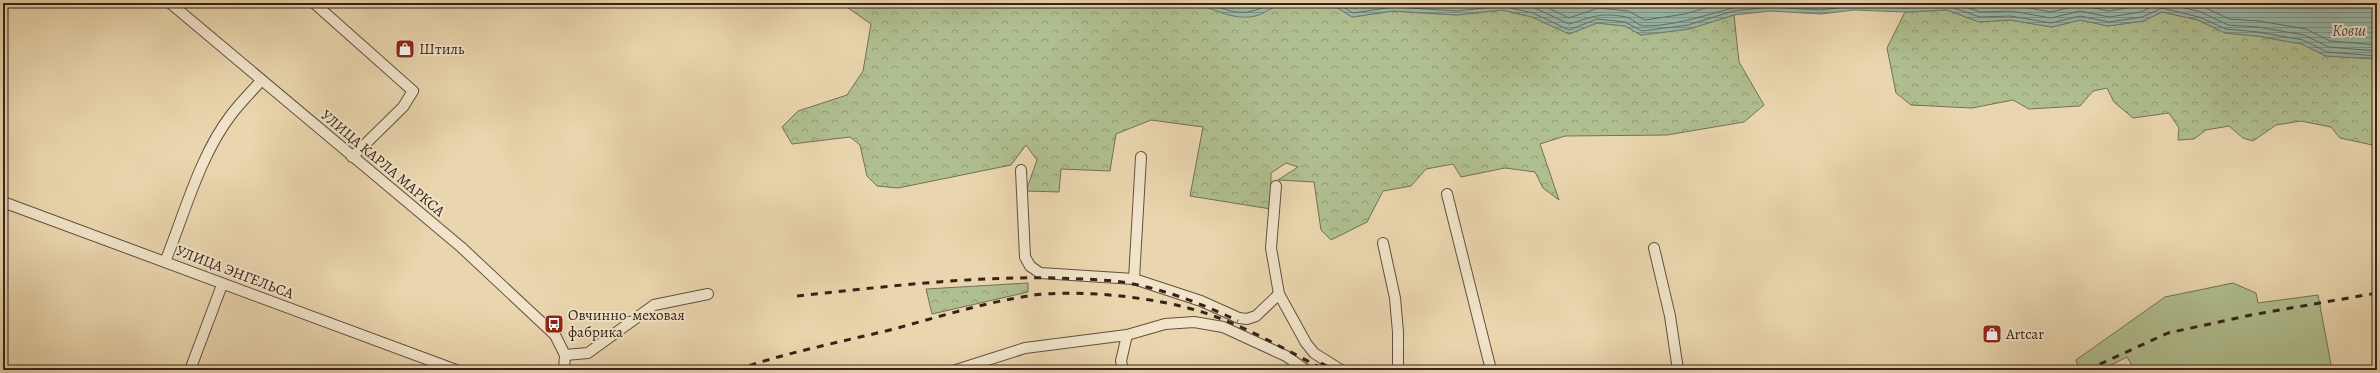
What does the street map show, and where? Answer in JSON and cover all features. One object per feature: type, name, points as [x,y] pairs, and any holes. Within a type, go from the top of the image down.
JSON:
[{"type":"street","name":"УЛИЦА КАРЛА МАРКСА","points":[[170,3],[467,252],[555,335],[565,355]]},
{"type":"street","points":[[314,3],[413,91],[403,107],[352,157]]},
{"type":"street","points":[[165,262],[201,170],[216,138],[230,115],[261,80]]},
{"type":"street","points":[[1134,279],[1141,157]]},
{"type":"street","points":[[1021,170],[1025,257],[1030,266],[1040,273],[1134,279],[1201,301],[1239,318],[1247,319],[1256,316],[1279,294]]},
{"type":"street","points":[[1276,186],[1271,248],[1279,294],[1306,343],[1314,353],[1341,370]]},
{"type":"street","points":[[1447,194],[1491,370]]},
{"type":"street","name":"УЛИЦА ЭНГЕЛЬСА","points":[[3,202],[456,370]]},
{"type":"street","points":[[1383,243],[1395,298],[1398,332],[1398,370]]},
{"type":"street","points":[[1654,248],[1670,316],[1678,370]]},
{"type":"street","points":[[190,370],[222,284]]},
{"type":"street","points":[[564,370],[565,355],[588,353],[654,305],[708,294]]},
{"type":"street","points":[[956,370],[1025,348],[1127,335],[1165,324],[1210,324],[1255,341],[1286,356],[1304,369]]},
{"type":"street","points":[[1123,370],[1121,361],[1127,335]]},
{"type":"green space","points":[[841,3],[1185,3],[1199,4],[1229,15],[1255,16],[1281,3],[1330,3],[1352,17],[1393,11],[1457,15],[1502,10],[1532,17],[1569,34],[1597,23],[1625,26],[1641,35],[1689,29],[1734,15],[1739,62],[1764,105],[1744,122],[1667,135],[1565,136],[1540,144],[1559,200],[1543,188],[1535,172],[1505,168],[1461,177],[1453,164],[1426,169],[1411,186],[1383,191],[1367,222],[1331,240],[1321,230],[1314,182],[1278,180],[1298,167],[1286,163],[1271,173],[1271,209],[1190,196],[1203,127],[1151,120],[1116,134],[1110,171],[1061,169],[1059,192],[1026,191],[1037,160],[1026,145],[1011,165],[898,188],[877,186],[867,176],[860,145],[850,137],[792,144],[782,127],[798,111],[847,95],[863,71],[871,24]]},
{"type":"green space","points":[[1947,10],[1979,22],[2010,20],[2052,27],[2080,20],[2108,26],[2143,21],[2162,12],[2198,20],[2225,33],[2257,36],[2302,44],[2326,56],[2377,59],[2377,146],[2340,138],[2331,127],[2301,121],[2276,125],[2253,141],[2243,138],[2229,126],[2206,130],[2194,139],[2178,140],[2179,128],[2169,113],[2133,118],[2114,102],[2107,88],[2093,91],[2080,106],[2029,109],[2013,100],[1972,108],[1911,105],[1896,93],[1887,48],[1905,12]]},
{"type":"green space","points":[[1028,283],[1028,292],[932,314],[926,289]]},
{"type":"green space","points":[[2233,283],[2256,293],[2258,303],[2318,295],[2332,370],[2135,370],[2127,357],[2101,370],[2079,370],[2076,360],[2165,297]]},
{"type":"water","points":[[1185,3],[1281,3],[1262,14],[1237,17],[1203,6]]},
{"type":"water","name":"Ковш","points":[[1330,3],[2377,3],[2377,59],[2326,56],[2302,44],[2257,36],[2225,33],[2198,20],[2162,12],[2143,21],[2108,26],[2080,20],[2052,27],[2010,20],[1979,22],[1947,10],[1905,12],[1854,10],[1821,14],[1770,11],[1734,15],[1689,29],[1641,35],[1625,26],[1597,23],[1569,34],[1532,17],[1502,10],[1457,15],[1393,11],[1352,17]]},
{"type":"railway","points":[[797,296],[959,280],[1057,278],[1114,281],[1160,290],[1213,309],[1238,321]]},
{"type":"railway","points":[[736,370],[795,353],[894,329],[977,306],[1028,296],[1065,293],[1128,297],[1167,303],[1203,312],[1256,334],[1325,370]]},
{"type":"railway","points":[[2087,370],[2168,333],[2251,315],[2377,293]]},
{"type":"railway","points":[[1321,363],[1334,370]]},
{"type":"place","name":"Штиль","points":[[405,49]]},
{"type":"place","name":"Овчинно-меховая фабрика","points":[[554,324]]},
{"type":"place","name":"Artcar","points":[[1992,334]]}]
